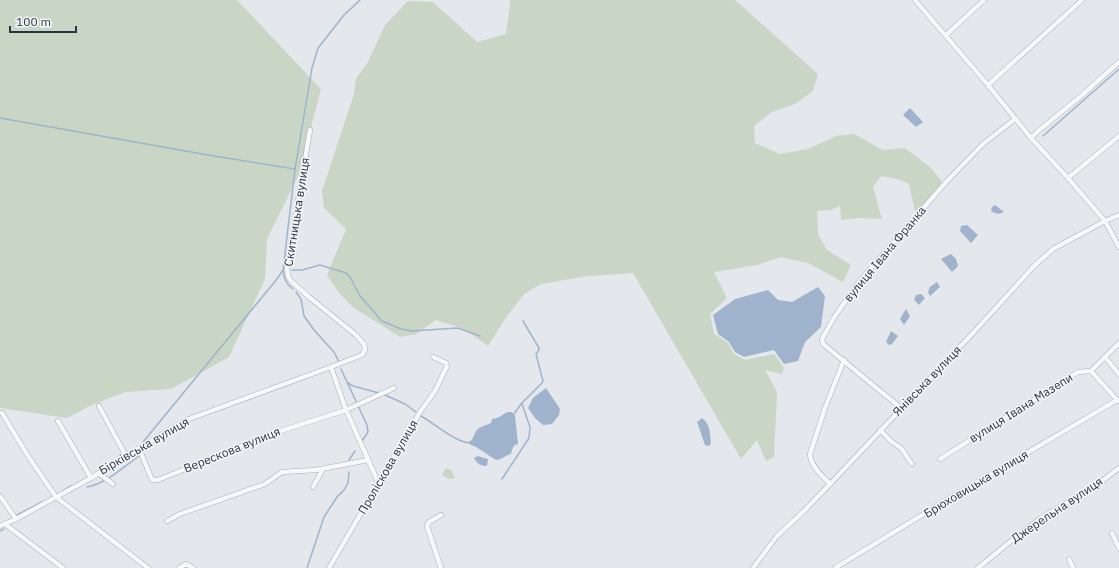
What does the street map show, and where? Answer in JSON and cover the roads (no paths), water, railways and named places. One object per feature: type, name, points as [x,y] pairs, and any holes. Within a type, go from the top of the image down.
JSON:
[{"type":"street","points":[[915,0],[946,35],[1031,138],[1068,178],[1104,221],[1119,247]]},
{"type":"street","points":[[946,35],[984,0]]},
{"type":"street","points":[[988,85],[1082,0]]},
{"type":"street","points":[[1031,138],[1036,132],[1082,95],[1119,62]]},
{"type":"street","name":"вулиця Івана Франка","points":[[901,408],[823,344],[822,339],[835,316],[859,282],[947,182],[983,144],[1015,119]]},
{"type":"street","name":"Скитницька вулиця","points":[[310,130],[287,268],[288,276],[309,297],[356,335],[364,344],[365,350],[362,355]]},
{"type":"street","points":[[1068,178],[1119,136]]},
{"type":"street","name":"Янівська вулиця","points":[[753,568],[777,536],[830,484],[973,333],[1034,266],[1053,249],[1104,221],[1119,215]]},
{"type":"street","points":[[1118,401],[1091,371],[1119,343]]},
{"type":"street","name":"Бірківська вулиця","points":[[2,525],[16,519],[91,478],[189,419],[362,355]]},
{"type":"street","name":"Проліскова вулиця","points":[[329,568],[378,482],[420,412],[435,391],[447,366],[446,362],[433,357]]},
{"type":"street","points":[[1104,357],[1119,374]]},
{"type":"street","points":[[830,484],[812,465],[810,454],[844,360]]},
{"type":"street","points":[[330,367],[346,410],[378,482]]},
{"type":"street","name":"вулиця Івана Мазепи","points":[[940,459],[1078,372],[1091,371]]},
{"type":"street","points":[[346,410],[394,388]]},
{"type":"street","name":"Брюховицька вулиця","points":[[835,568],[957,494],[1118,401]]},
{"type":"street","points":[[99,406],[126,456]]},
{"type":"street","name":"Верескова вулиця","points":[[139,448],[152,480],[158,480],[271,434],[346,410]]},
{"type":"street","points":[[2,413],[28,456],[56,497],[148,568]]},
{"type":"street","points":[[58,421],[91,478]]},
{"type":"street","points":[[880,430],[892,442],[901,448],[912,464]]},
{"type":"street","points":[[167,521],[180,514],[265,484],[282,472],[316,470],[368,460]]},
{"type":"street","name":"Джерельна вулиця","points":[[978,568],[1010,541],[1041,518],[1098,484],[1119,468]]},
{"type":"street","points":[[313,487],[323,469]]},
{"type":"street","points":[[98,474],[113,484]]},
{"type":"street","points":[[0,496],[16,519]]},
{"type":"street","points":[[441,568],[427,526],[428,523],[442,515]]},
{"type":"street","points":[[2,525],[63,568]]},
{"type":"street","points":[[1112,533],[1119,548]]},
{"type":"street","points":[[1069,559],[1073,568]]},
{"type":"street","points":[[179,568],[186,564],[193,568]]},
{"type":"water","points":[[910,108],[923,122],[916,127],[903,115]]},
{"type":"water","points":[[995,205],[1004,212],[997,214],[991,211],[992,207]]},
{"type":"water","points":[[967,225],[978,235],[971,243],[960,231],[961,226]]},
{"type":"water","points":[[951,254],[956,259],[958,266],[952,272],[941,259]]},
{"type":"water","points":[[937,282],[940,287],[930,296],[928,292],[930,287]]},
{"type":"water","points":[[818,287],[825,296],[821,327],[805,342],[798,361],[784,364],[774,350],[744,357],[735,352],[729,342],[718,334],[713,315],[735,299],[768,290],[778,300],[792,302]]},
{"type":"water","points":[[921,294],[925,298],[919,305],[914,300],[916,295]]},
{"type":"water","points":[[906,309],[910,316],[904,325],[900,319]]},
{"type":"water","points":[[891,331],[898,336],[892,344],[889,345],[886,342]]},
{"type":"water","points":[[546,388],[560,409],[559,415],[552,424],[543,425],[535,418],[528,408],[533,398]]},
{"type":"water","points":[[508,412],[512,412],[515,416],[518,443],[513,447],[511,454],[496,460],[468,442],[472,440],[478,428],[491,423],[492,419]]},
{"type":"water","points":[[702,418],[707,423],[709,429],[711,443],[708,446],[705,445],[697,422]]},
{"type":"water","points":[[478,456],[488,459],[487,466],[476,462],[474,458]]},
{"type":"waterway","points":[[143,442],[283,270],[295,169],[312,68],[318,48],[344,15],[360,0]]},
{"type":"waterway","points":[[1043,136],[1119,69]]},
{"type":"waterway","points":[[0,118],[295,169]]},
{"type":"waterway","points":[[292,270],[302,270],[320,265],[346,273],[350,277],[360,296],[382,321],[401,329],[412,331],[458,328],[480,336]]},
{"type":"waterway","points":[[283,270],[286,281],[293,289]]},
{"type":"waterway","points":[[296,292],[301,299],[304,316],[314,330],[334,352],[339,362]]},
{"type":"waterway","points":[[514,414],[521,404],[543,381],[536,354],[539,348],[523,321]]},
{"type":"waterway","points":[[341,369],[367,425],[368,432],[362,441]]},
{"type":"waterway","points":[[348,383],[353,386],[379,393]]},
{"type":"waterway","points":[[383,394],[405,404],[416,412]]},
{"type":"waterway","points":[[502,479],[529,438],[530,427],[522,404]]},
{"type":"waterway","points":[[421,416],[451,436],[463,442],[469,443]]},
{"type":"waterway","points":[[349,460],[355,451]]},
{"type":"waterway","points":[[87,487],[107,479],[139,456]]},
{"type":"waterway","points":[[307,568],[324,517],[348,483],[349,472]]},
{"type":"waterway","points":[[63,491],[71,486]]},
{"type":"waterway","points":[[17,515],[42,502]]},
{"type":"waterway","points":[[0,531],[4,529]]}]
